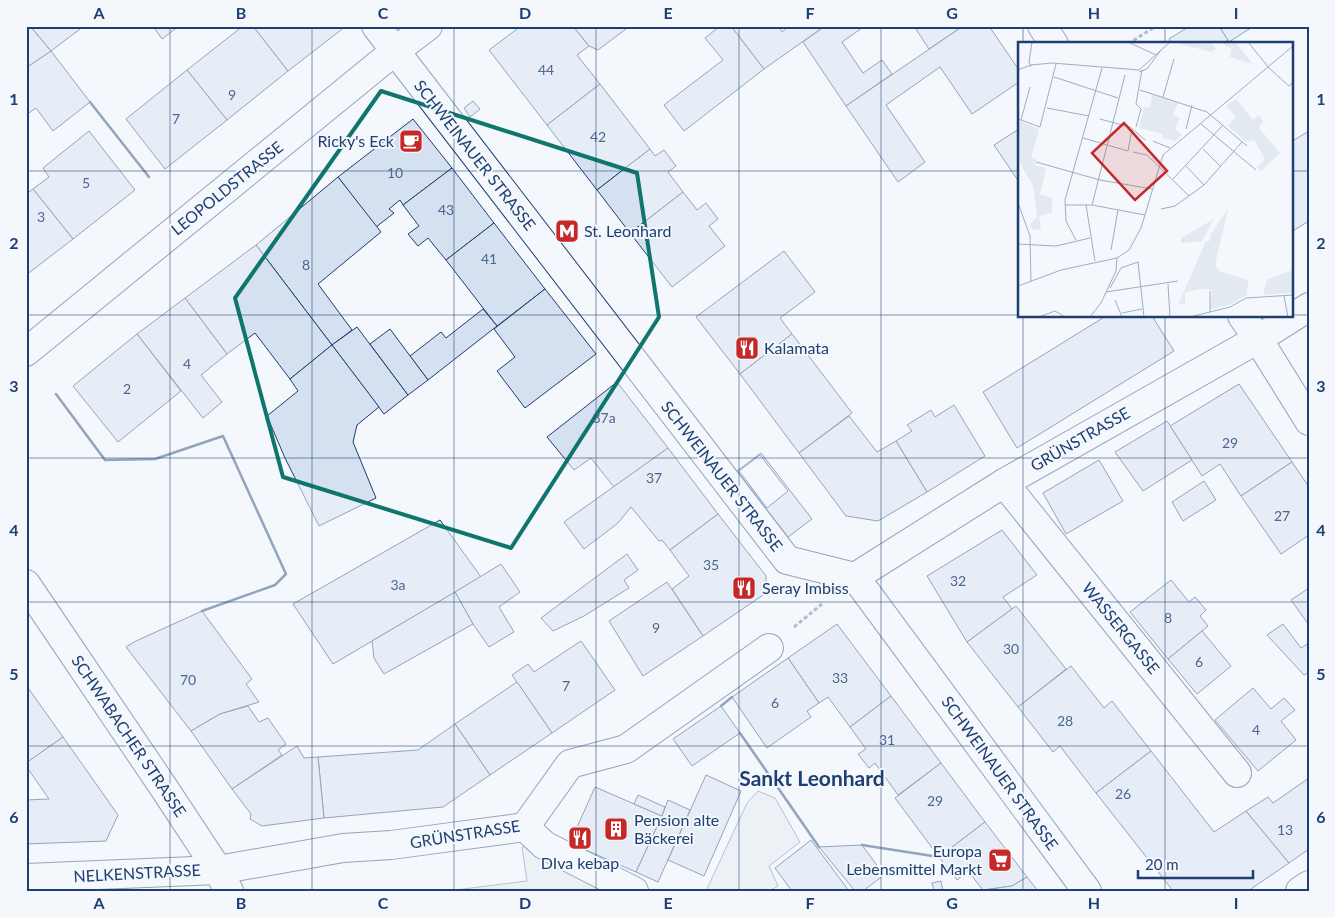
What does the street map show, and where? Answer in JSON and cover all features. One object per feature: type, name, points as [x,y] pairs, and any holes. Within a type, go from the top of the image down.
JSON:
[{"type":"street","name":"SCHWEINAUER STRASSE","points":[[376,26],[787,560],[855,576],[1087,891]]},
{"type":"street","name":"LEOPOLDSTRASSE","points":[[26,352],[428,26]]},
{"type":"street","points":[[1042,26],[1053,42]]},
{"type":"street","name":"GRÜNSTRASSE","points":[[1292,318],[1309,307]]},
{"type":"street","points":[[1243,318],[1309,421]]},
{"type":"street","name":"GRÜNSTRASSE","points":[[855,576],[1004,483],[1258,339],[1291,318]]},
{"type":"street","name":"WASSERGASSE","points":[[1004,483],[1238,773]]},
{"type":"street","name":"SCHWABACHER STRASSE","points":[[26,584],[224,880]]},
{"type":"street","name":"GRÜNSTRASSE","points":[[224,880],[343,848],[391,844],[525,827],[570,764],[626,749],[768,648]]},
{"type":"street","points":[[525,827],[544,845],[634,891]]},
{"type":"street","name":"NELKENSTRASSE","points":[[26,878],[224,880]]},
{"type":"street","points":[[1300,891],[1309,885]]},
{"type":"path","points":[[1131,42],[1156,26]]},
{"type":"path","points":[[768,648],[855,576]]},
{"type":"highlighted area","points":[[381,91],[637,173],[659,317],[511,548],[283,477],[235,298]]},
{"type":"shaded area","points":[[758,791],[775,798],[800,842],[769,866],[778,886],[769,891],[706,891],[747,803]]},
{"type":"shaded area","points":[[544,845],[634,891],[447,891],[527,881],[522,847]]},
{"type":"building","points":[[26,26],[30,26],[51,51],[26,68]]},
{"type":"building","points":[[32,26],[84,26],[51,51]]},
{"type":"building","points":[[153,26],[179,26],[162,39]]},
{"type":"building","points":[[243,26],[253,26],[288,71],[227,120],[187,70]]},
{"type":"building","points":[[253,26],[346,26],[288,71]]},
{"type":"building","points":[[521,26],[573,26],[589,46],[577,55],[600,84],[547,125],[489,50]]},
{"type":"building","points":[[573,26],[630,26],[598,50],[589,46]]},
{"type":"building","points":[[720,26],[731,26],[764,69],[684,131],[664,105],[723,60],[705,38]]},
{"type":"building","points":[[731,26],[778,26],[782,32],[789,26],[820,26],[822,28],[764,69]]},
{"type":"building","points":[[825,26],[860,26],[862,28],[842,42],[863,73],[882,60],[892,74],[846,106],[803,42]]},
{"type":"building","points":[[914,26],[963,26],[929,49]]},
{"type":"building","points":[[963,26],[989,26],[1018,69],[1018,83],[972,114],[940,67],[886,105],[925,162],[898,182],[846,106]]},
{"type":"building","points":[[1190,26],[1219,26],[1228,40],[1225,42],[1171,42],[1169,39]]},
{"type":"building","points":[[1219,26],[1254,26],[1229,42]]},
{"type":"building","points":[[51,51],[90,102],[53,131],[36,108],[26,115],[26,68]]},
{"type":"building","points":[[187,70],[227,120],[165,169],[126,119]]},
{"type":"building","points":[[600,84],[650,149],[597,190],[547,125]]},
{"type":"building","points":[[473,101],[480,109],[470,117],[464,108]]},
{"type":"building","points":[[413,119],[452,168],[403,205],[400,200],[389,209],[394,213],[376,227],[338,177]]},
{"type":"building","points":[[1018,130],[1018,181],[994,145]]},
{"type":"building","points":[[89,131],[135,190],[73,239],[33,189],[49,177],[43,168]]},
{"type":"building","points":[[1309,131],[1309,221],[1292,231],[1292,141]]},
{"type":"building","points":[[650,149],[655,156],[664,150],[676,166],[668,172],[683,192],[630,233],[597,190]]},
{"type":"building","points":[[452,168],[494,223],[446,260],[428,238],[418,246],[408,234],[419,226],[403,205]]},
{"type":"building","points":[[338,177],[381,232],[318,284],[352,330],[332,345],[256,245]]},
{"type":"building","points":[[33,189],[73,239],[26,275],[26,194]]},
{"type":"building","points":[[683,192],[697,210],[706,203],[718,219],[709,226],[725,246],[672,287],[630,233]]},
{"type":"building","points":[[494,223],[545,289],[497,326],[446,260]]},
{"type":"building","points":[[256,245],[332,345],[290,379],[255,333],[227,354],[185,298]]},
{"type":"building","points":[[784,251],[815,292],[780,318],[792,334],[740,374],[696,317]]},
{"type":"building","points":[[545,289],[596,354],[525,408],[497,371],[515,357],[494,329]]},
{"type":"building","points":[[185,298],[227,354],[201,375],[222,402],[203,418],[137,334]]},
{"type":"building","points":[[483,309],[497,326],[428,380],[410,356],[441,332],[446,338]]},
{"type":"building","points":[[1103,318],[1153,318],[1174,351],[1017,448],[983,392]]},
{"type":"building","points":[[357,327],[408,395],[384,414],[332,345]]},
{"type":"building","points":[[390,329],[428,380],[408,395],[370,344]]},
{"type":"building","points":[[137,334],[181,391],[118,442],[73,386]]},
{"type":"building","points":[[792,334],[852,413],[799,453],[740,374]]},
{"type":"building","points":[[332,345],[379,407],[357,425],[353,442],[376,498],[319,526],[285,458],[267,416],[298,391],[290,379]]},
{"type":"building","points":[[617,382],[668,448],[614,487],[591,458],[574,470],[547,437]]},
{"type":"building","points":[[1239,384],[1292,462],[1241,496],[1220,464],[1202,476],[1170,426]]},
{"type":"building","points":[[954,405],[985,456],[927,492],[896,441],[912,431],[907,425],[931,410],[935,417]]},
{"type":"building","points":[[849,416],[877,452],[896,441],[927,492],[878,521],[846,516],[799,453]]},
{"type":"building","points":[[1167,421],[1192,460],[1143,491],[1115,452]]},
{"type":"building","points":[[668,448],[718,514],[670,550],[662,540],[659,541],[631,507],[618,523],[584,549],[564,522]]},
{"type":"building","points":[[761,453],[812,519],[788,537],[737,471]],"holes":[[[760,455],[788,491],[767,508],[739,471]]]},
{"type":"building","points":[[1099,460],[1123,501],[1066,534],[1043,493]]},
{"type":"building","points":[[1292,462],[1309,487],[1309,535],[1281,554],[1241,496]]},
{"type":"building","points":[[1204,481],[1216,500],[1183,521],[1172,502]]},
{"type":"building","points":[[718,514],[766,576],[766,593],[703,636],[672,589],[689,576],[670,550]]},
{"type":"building","points":[[440,520],[481,577],[333,664],[293,604]]},
{"type":"building","points":[[1002,530],[1037,575],[1003,597],[1012,609],[967,642],[927,576]]},
{"type":"building","points":[[627,554],[638,570],[624,580],[629,588],[584,616],[553,631],[541,618]]},
{"type":"building","points":[[501,564],[520,592],[499,607],[514,632],[489,647],[473,624],[455,592]]},
{"type":"building","points":[[1171,580],[1189,602],[1195,597],[1206,610],[1200,616],[1208,626],[1168,659],[1130,612]]},
{"type":"building","points":[[667,582],[703,636],[643,676],[609,621]]},
{"type":"building","points":[[1309,588],[1309,625],[1291,600]]},
{"type":"building","points":[[455,592],[473,624],[384,674],[374,658],[372,641]]},
{"type":"building","points":[[1016,606],[1066,669],[1018,707],[967,642]]},
{"type":"building","points":[[202,611],[252,679],[246,684],[259,702],[220,714],[191,731],[126,647]]},
{"type":"building","points":[[837,624],[891,696],[850,727],[828,697],[819,703],[788,658]]},
{"type":"building","points":[[1283,624],[1301,648],[1309,643],[1309,672],[1304,675],[1267,635]]},
{"type":"building","points":[[1202,631],[1231,666],[1197,694],[1168,659]]},
{"type":"building","points":[[581,641],[615,690],[552,733],[512,675],[528,664],[534,672]]},
{"type":"building","points":[[788,658],[819,703],[807,711],[811,717],[767,748],[732,697]]},
{"type":"building","points":[[1071,666],[1104,708],[1112,701],[1151,751],[1096,793],[1060,746],[1053,752],[1018,707]]},
{"type":"building","points":[[517,682],[552,733],[490,775],[455,724]]},
{"type":"building","points":[[26,685],[63,737],[26,763]]},
{"type":"building","points":[[1253,688],[1271,709],[1284,698],[1295,710],[1281,721],[1296,740],[1258,771],[1215,720]]},
{"type":"building","points":[[891,696],[941,763],[898,795],[875,763],[869,768],[858,754],[866,749],[850,727]]},
{"type":"building","points":[[248,706],[259,722],[268,718],[286,744],[278,750],[282,755],[232,789],[191,731],[220,714]]},
{"type":"building","points":[[721,706],[740,733],[692,766],[673,739]]},
{"type":"building","points":[[455,724],[490,775],[443,807],[324,818],[318,757],[418,750]]},
{"type":"building","points":[[63,737],[118,815],[106,841],[26,844],[26,800],[49,799],[26,766],[26,763]]},
{"type":"building","points":[[297,746],[304,758],[318,757],[324,818],[262,826],[250,819],[251,814],[232,789]]},
{"type":"building","points":[[1151,751],[1214,832],[1246,811],[1289,863],[1248,891],[1173,891],[1096,793]]},
{"type":"building","points":[[941,763],[985,822],[939,857],[895,798]]},
{"type":"building","points":[[706,775],[741,791],[704,876],[668,860]]},
{"type":"building","points":[[1309,778],[1309,849],[1289,863],[1246,811],[1268,797],[1273,803]]},
{"type":"building","name":"Pension alte Bäckerei","points":[[595,787],[662,816],[636,872],[570,843]]},
{"type":"building","points":[[638,795],[665,807],[662,816],[634,804]]},
{"type":"building","points":[[668,800],[690,810],[683,826],[662,816]]},
{"type":"building","points":[[662,816],[683,826],[658,882],[636,872]]},
{"type":"building","points":[[985,822],[1027,877],[1012,886],[983,890],[968,871],[957,880],[939,857]]},
{"type":"building","points":[[811,840],[849,891],[792,891],[775,868]]},
{"type":"building","points":[[862,845],[884,875],[863,891],[855,891],[819,847]]},
{"type":"building","points":[[1027,877],[1038,891],[977,891],[1012,886]]},
{"type":"building","points":[[941,881],[943,891],[934,891],[932,883]]},
{"type":"wall","points":[[90,102],[149,177]]},
{"type":"wall","points":[[56,394],[105,460],[155,459],[223,436],[286,574],[275,585],[202,611]]},
{"type":"wall","points":[[721,706],[732,697]]},
{"type":"wall","points":[[740,733],[819,847]]},
{"type":"wall","points":[[862,845],[939,857]]},
{"type":"place","name":"Ricky's Eck","points":[[411,141]]},
{"type":"place","name":"St. Leonhard","points":[[567,231]]},
{"type":"place","name":"Kalamata","points":[[747,348]]},
{"type":"place","name":"Seray Imbiss","points":[[744,588]]},
{"type":"place","name":"Pension alte Bäckerei","points":[[616,829]]},
{"type":"place","name":"DIva kebap","points":[[580,838]]},
{"type":"place","name":"Europa Lebensmittel Markt","points":[[1000,860]]},
{"type":"district","name":"Sankt Leonhard","points":[[812,779]]}]
